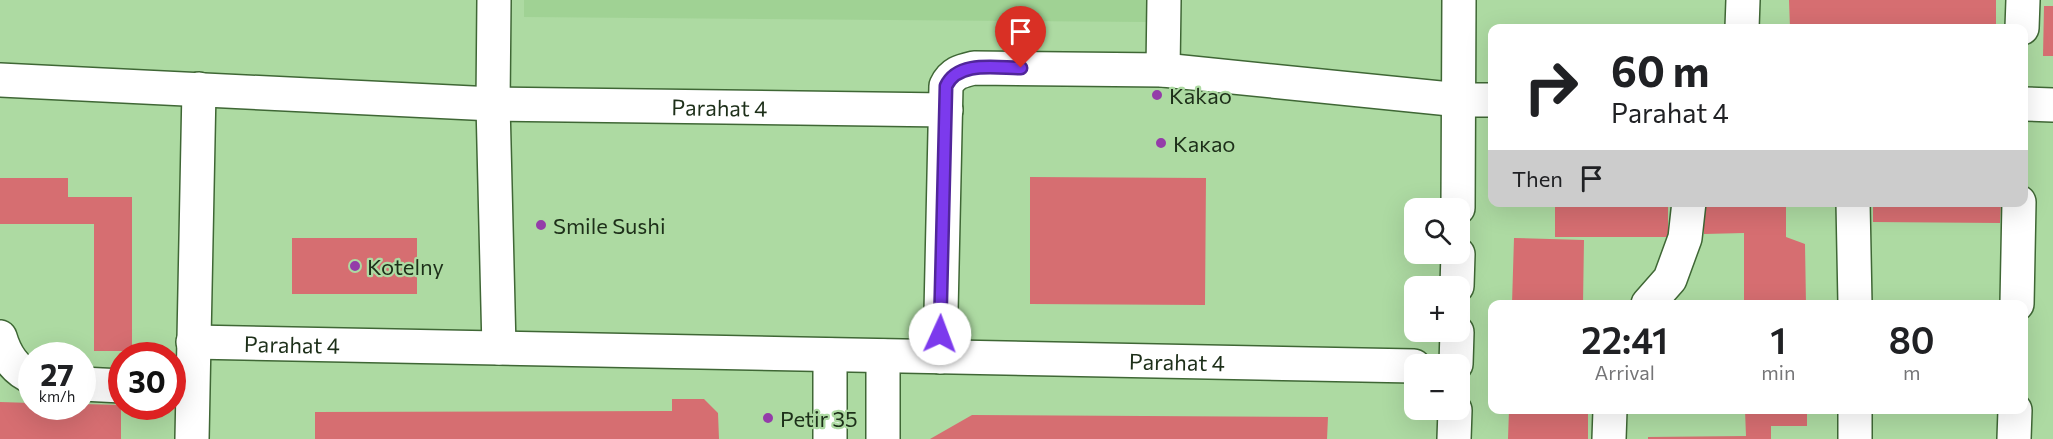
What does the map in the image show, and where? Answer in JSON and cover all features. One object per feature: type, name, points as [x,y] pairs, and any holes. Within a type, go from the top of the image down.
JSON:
[{"type":"street","points":[[494,0],[493,104],[500,348]]},
{"type":"street","points":[[1163,70],[1164,0]]},
{"type":"street","points":[[1458,198],[1459,0]]},
{"type":"street","points":[[1742,24],[1743,0]]},
{"type":"street","points":[[2022,24],[2023,0]]},
{"type":"street","points":[[940,357],[946,86],[950,78],[959,71],[974,68],[1163,70],[1488,100]]},
{"type":"street","name":"Parahat 4","points":[[0,80],[493,104],[946,110]]},
{"type":"street","points":[[186,375],[194,342],[199,89]]},
{"type":"street","points":[[2028,104],[2053,105]]},
{"type":"street","points":[[1652,300],[1670,279],[1685,238],[1688,207]]},
{"type":"street","points":[[1853,207],[1855,300]]},
{"type":"street","points":[[2017,300],[2019,207]]},
{"type":"street","points":[[0,337],[3,350],[18,367]]},
{"type":"street","name":"Parahat 4","points":[[194,342],[1404,366]]},
{"type":"street","points":[[830,355],[830,439]]},
{"type":"street","points":[[883,439],[884,356]]},
{"type":"street","points":[[186,404],[192,439]]},
{"type":"street","points":[[1609,439],[1610,414]]},
{"type":"street","points":[[1855,414],[1855,439]]},
{"type":"street","points":[[2014,439],[2015,414]]},
{"type":"street","points":[[1454,439],[1455,420]]},
{"type":"shaded area","points":[[524,0],[1149,0],[1148,22],[524,17]]},
{"type":"building","points":[[1789,0],[1996,0],[1996,24],[1790,24]]},
{"type":"building","points":[[2044,6],[2053,6],[2053,56],[2043,56]]},
{"type":"building","points":[[1030,177],[1206,178],[1205,305],[1030,304]]},
{"type":"building","points":[[0,178],[68,178],[68,197],[132,197],[132,342],[108,342],[108,351],[96,351],[96,342],[94,342],[94,224],[0,224]]},
{"type":"building","points":[[1555,207],[1668,207],[1668,237],[1555,237]]},
{"type":"building","points":[[1704,207],[1786,207],[1786,237],[1805,244],[1806,300],[1744,300],[1744,233],[1704,234]]},
{"type":"building","points":[[1873,207],[2001,207],[2000,223],[1873,222]]},
{"type":"building","name":"Kotelny","points":[[292,238],[417,238],[417,294],[292,294]]},
{"type":"building","points":[[1514,238],[1584,240],[1583,300],[1512,300]]},
{"type":"building","points":[[672,399],[704,399],[718,413],[719,439],[315,439],[315,412],[672,411]]},
{"type":"building","points":[[0,402],[18,403],[18,420],[96,420],[96,404],[108,405],[108,420],[121,420],[121,439],[0,439]]},
{"type":"building","points":[[1509,414],[1588,414],[1588,439],[1508,439]]},
{"type":"building","points":[[1745,414],[1807,414],[1807,426],[1771,426],[1771,439],[1648,439],[1648,437],[1746,436]]},
{"type":"building","points":[[972,415],[1328,417],[1327,439],[930,439]]},
{"type":"place","name":"Kakao","points":[[1157,95]]},
{"type":"place","name":"Какао","points":[[1161,143]]},
{"type":"place","name":"Smile Sushi","points":[[541,225]]},
{"type":"place","name":"Kotelny","points":[[355,266]]},
{"type":"place","name":"Petir 35","points":[[768,418]]},
{"type":"route","points":[[940,334],[946,86],[950,78],[959,71],[974,68],[1021,68]]}]
